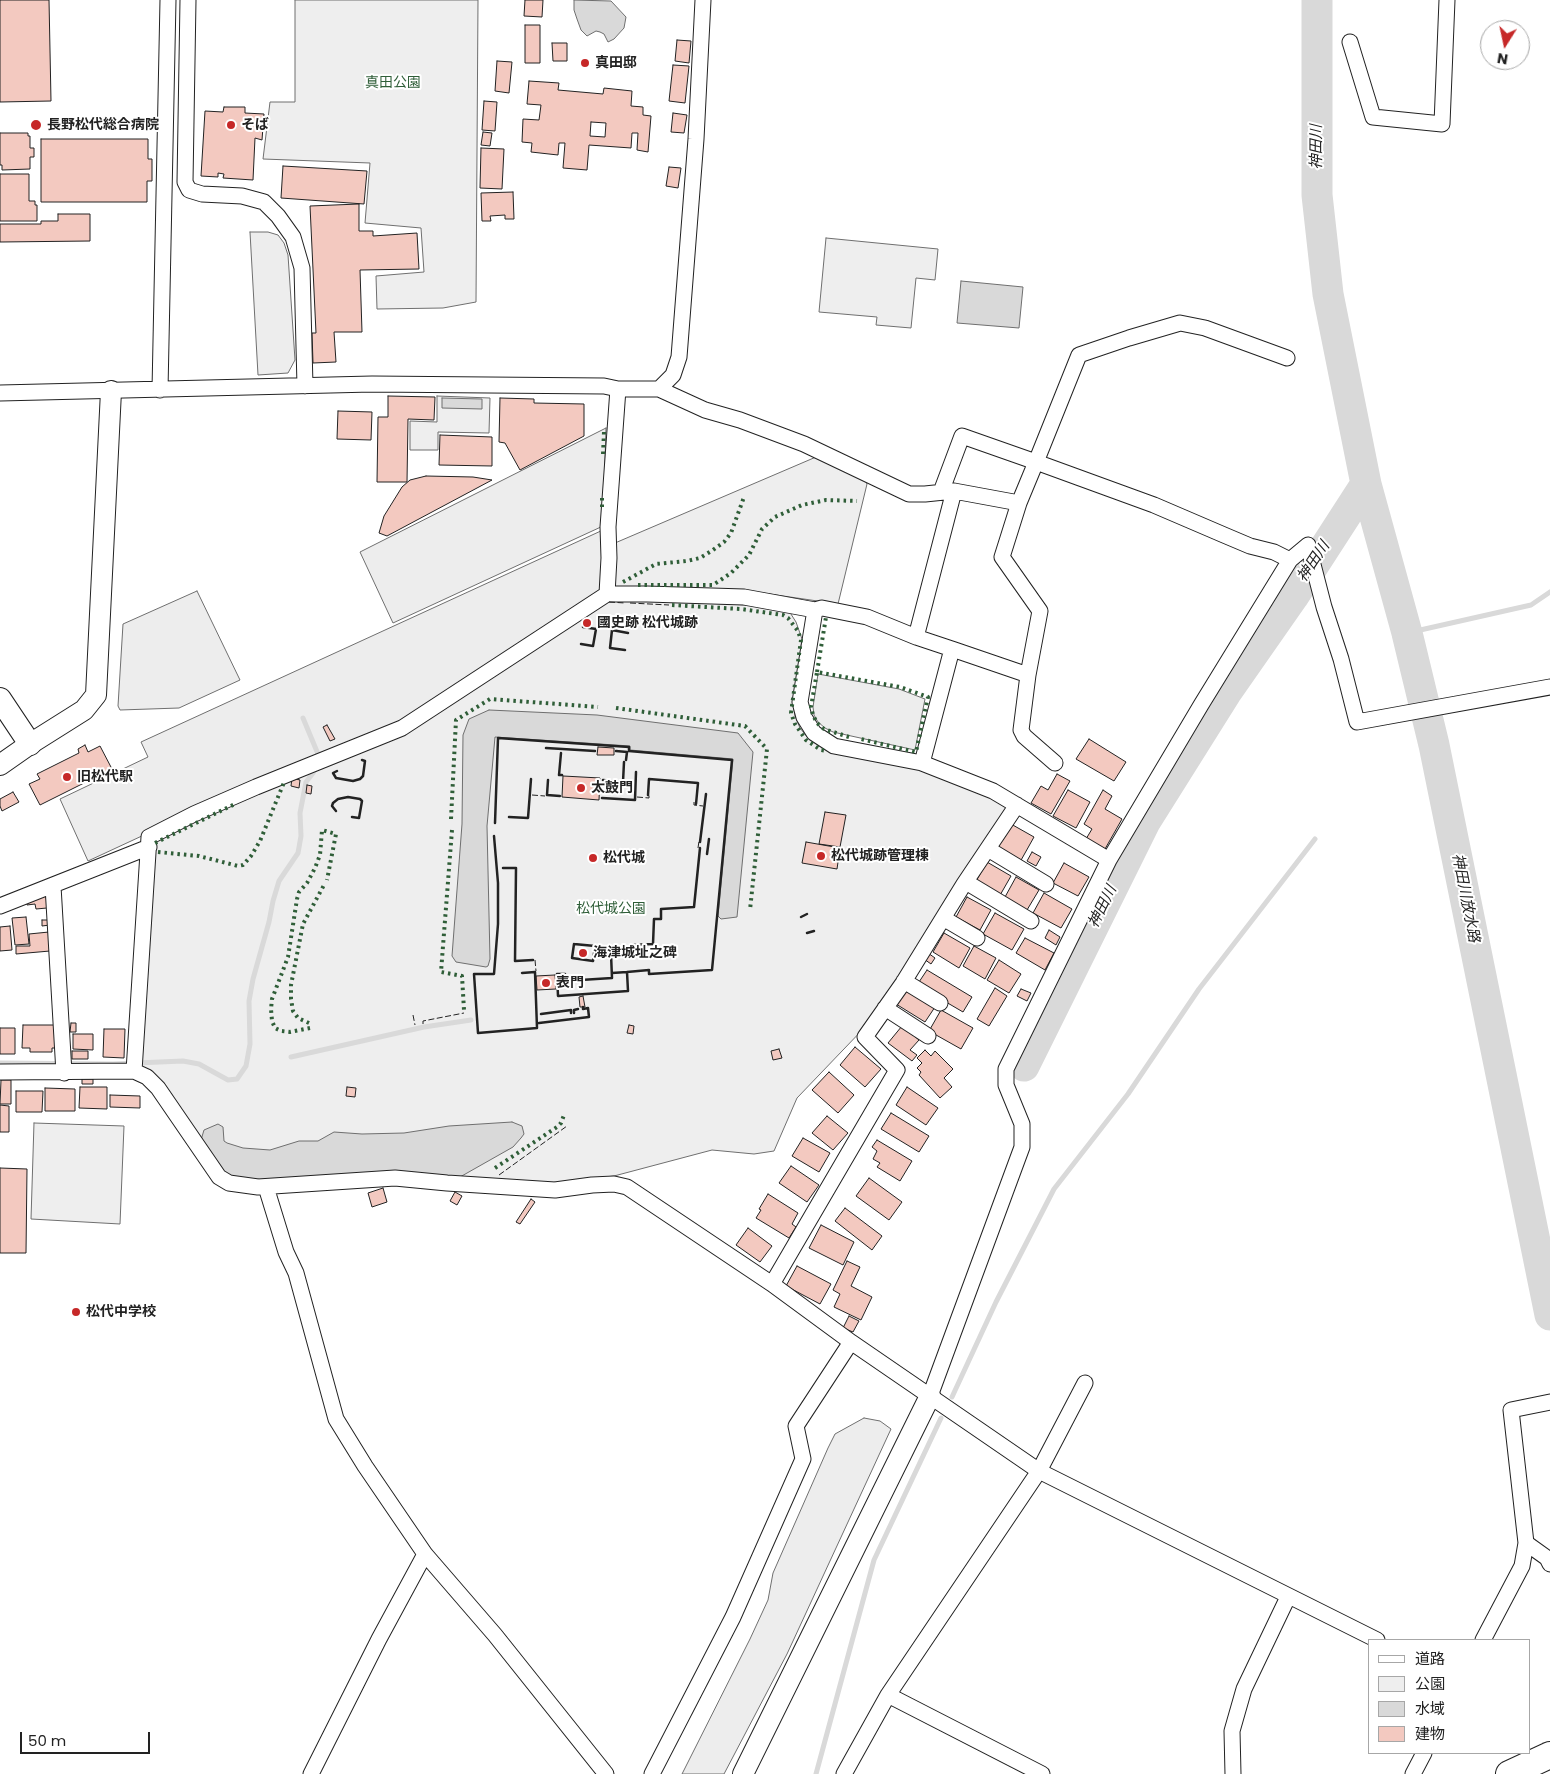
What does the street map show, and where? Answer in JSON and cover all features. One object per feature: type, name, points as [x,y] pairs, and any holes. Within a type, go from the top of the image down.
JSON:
[{"type":"highway","points":[[1509,1774],[1550,1755]]},
{"type":"main road","points":[[0,699],[30,744]]},
{"type":"street","points":[[160,390],[168,0]]},
{"type":"street","points":[[188,0],[185,182],[189,190],[202,194],[242,196],[264,202],[278,216],[293,237],[302,268],[305,386]]},
{"type":"street","points":[[659,389],[673,375],[679,357],[696,138],[703,0]]},
{"type":"street","points":[[1350,42],[1374,117],[1442,124],[1447,0]]},
{"type":"street","points":[[1055,763],[1024,736],[1021,730],[1028,675],[1040,611],[1002,557],[1019,503],[1079,355],[1180,323],[1205,328],[1287,358]]},
{"type":"street","points":[[0,394],[382,384],[604,386],[618,389],[659,389],[705,410],[740,420],[804,444],[909,494],[948,492],[1019,503]]},
{"type":"street","points":[[607,594],[608,527],[618,389]]},
{"type":"street","points":[[0,765],[84,710],[96,695],[112,391]]},
{"type":"street","points":[[916,637],[962,436],[1154,505],[1250,546],[1274,552],[1290,560]]},
{"type":"street","points":[[742,1774],[930,1396],[1022,1147],[1022,1124],[1006,1085],[1006,1069],[1109,860],[1290,560],[1308,545],[1357,722],[1550,687]]},
{"type":"street","points":[[134,1071],[149,836],[256,786],[402,728],[607,594],[744,597],[815,610],[822,608],[867,617],[916,637],[1028,675]]},
{"type":"street","points":[[815,610],[800,702],[804,718],[814,733],[834,746],[922,763],[993,791],[1109,860]]},
{"type":"street","points":[[922,763],[952,649]]},
{"type":"street","points":[[772,1284],[897,1070],[865,1037],[904,981],[1017,805]]},
{"type":"street","points":[[0,906],[148,847]]},
{"type":"street","points":[[988,849],[1046,884]]},
{"type":"street","points":[[966,882],[1031,921]]},
{"type":"street","points":[[53,886],[64,1072]]},
{"type":"street","points":[[943,918],[977,938]]},
{"type":"street","points":[[904,981],[940,1003]]},
{"type":"street","points":[[885,1008],[928,1036]]},
{"type":"street","points":[[0,1072],[134,1071],[147,1077],[158,1088],[219,1177],[229,1183],[258,1188],[395,1178],[555,1190],[592,1185],[627,1187],[772,1284],[851,1342],[1039,1471],[1374,1639]]},
{"type":"street","points":[[266,1187],[286,1252],[296,1273],[336,1419],[364,1466],[425,1554],[495,1635],[606,1774]]},
{"type":"street","points":[[652,1774],[733,1617],[803,1459],[796,1426],[851,1342]]},
{"type":"street","points":[[844,1774],[888,1695],[1039,1471],[1085,1383]]},
{"type":"street","points":[[1484,1639],[1522,1566],[1526,1543],[1511,1410],[1550,1402]]},
{"type":"street","points":[[1526,1543],[1547,1558],[1550,1564]]},
{"type":"street","points":[[311,1774],[379,1639],[425,1554]]},
{"type":"street","points":[[1233,1774],[1232,1731],[1244,1689],[1288,1597]]},
{"type":"street","points":[[888,1695],[1042,1774]]},
{"type":"street","points":[[1413,1774],[1423,1754]]},
{"type":"green space","name":"真田公園","points":[[295,0],[478,0],[476,302],[443,308],[377,309],[376,276],[424,272],[421,228],[365,223],[370,163],[263,159],[270,102],[295,102]]},
{"type":"green space","points":[[826,238],[938,249],[935,280],[916,278],[911,328],[876,325],[877,317],[819,312]]},
{"type":"green space","points":[[437,396],[490,398],[489,433],[438,432],[438,450],[410,450],[410,421],[437,422]]},
{"type":"green space","points":[[816,457],[865,480],[867,484],[838,604],[749,591],[613,587],[615,543]]},
{"type":"green space","name":"松代城公園","points":[[608,601],[671,601],[747,605],[789,611],[796,622],[802,639],[793,703],[795,716],[800,728],[808,738],[825,748],[931,771],[1009,804],[938,920],[866,1026],[797,1098],[774,1151],[754,1154],[712,1150],[614,1176],[554,1183],[229,1176],[138,1067],[153,842]]},
{"type":"green space","points":[[34,1123],[124,1126],[120,1224],[31,1219]]},
{"type":"shaded area","points":[[250,232],[268,232],[278,235],[284,243],[288,255],[295,360],[288,373],[258,375]]},
{"type":"shaded area","points":[[606,428],[603,526],[393,623],[360,552]]},
{"type":"shaded area","points":[[603,530],[601,592],[398,725],[243,789],[88,861],[60,799],[148,757],[141,742]]},
{"type":"shaded area","points":[[197,591],[240,680],[179,708],[120,710],[118,706],[123,624]]},
{"type":"shaded area","points":[[818,674],[899,689],[925,699],[915,750],[833,732],[825,728],[814,715],[813,707]]},
{"type":"shaded area","points":[[864,1418],[880,1421],[891,1429],[787,1654],[724,1774],[682,1774],[768,1600],[773,1573],[835,1434]]},
{"type":"water","points":[[574,0],[611,1],[626,17],[624,28],[614,39],[608,42],[604,34],[600,32],[596,31],[587,36],[581,30],[577,19],[574,10]]},
{"type":"water","points":[[961,281],[1023,287],[1019,328],[957,323]]},
{"type":"water","points":[[442,398],[482,399],[482,409],[442,408]]},
{"type":"water","points":[[489,710],[597,715],[738,733],[753,752],[737,917],[721,919],[718,916],[733,759],[630,750],[630,746],[495,737],[487,826],[490,959],[486,967],[456,962],[452,956],[462,824],[463,735],[469,719]]},
{"type":"water","points":[[512,1122],[522,1126],[524,1134],[513,1147],[460,1177],[263,1183],[238,1179],[224,1172],[201,1140],[204,1130],[218,1124],[223,1127],[224,1141],[227,1143],[243,1148],[270,1150],[299,1141],[318,1141],[334,1132],[362,1134],[404,1133],[449,1126]]},
{"type":"building","points":[[0,0],[49,0],[51,101],[0,102]]},
{"type":"building","points":[[525,0],[543,0],[542,17],[524,16]]},
{"type":"building","points":[[525,25],[540,25],[540,63],[525,63]]},
{"type":"building","points":[[677,40],[691,41],[689,63],[675,61]]},
{"type":"building","points":[[552,43],[567,43],[567,61],[553,61]]},
{"type":"building","points":[[497,61],[512,62],[509,93],[495,91]]},
{"type":"building","points":[[673,65],[689,66],[685,103],[669,101]]},
{"type":"building","points":[[529,81],[559,83],[558,90],[603,94],[604,88],[632,91],[631,106],[643,107],[643,115],[651,116],[648,152],[637,150],[638,133],[632,133],[631,148],[589,145],[587,170],[563,168],[565,143],[559,143],[558,155],[531,152],[532,143],[522,142],[523,119],[539,120],[541,105],[527,104]],"holes":[[[591,122],[606,123],[605,137],[590,136]]]},
{"type":"building","points":[[484,101],[497,102],[495,131],[482,130]]},
{"type":"building","points":[[224,107],[245,107],[245,113],[264,114],[262,140],[255,138],[253,180],[223,178],[224,174],[218,173],[218,177],[201,176],[205,111],[223,112]]},
{"type":"building","points":[[673,113],[687,115],[684,133],[671,132]]},
{"type":"building","points":[[483,132],[492,133],[490,146],[481,145]]},
{"type":"building","points":[[0,133],[28,133],[28,136],[30,136],[30,148],[34,148],[34,157],[30,157],[30,169],[2,170],[2,165],[0,165]]},
{"type":"building","points":[[41,139],[148,139],[148,159],[152,159],[152,181],[147,181],[147,202],[41,202]]},
{"type":"building","points":[[481,148],[504,149],[502,189],[480,188]]},
{"type":"building","points":[[283,166],[367,171],[364,204],[281,198]]},
{"type":"building","points":[[669,167],[681,168],[678,188],[666,186]]},
{"type":"building","points":[[0,174],[29,174],[29,201],[35,201],[35,205],[37,205],[37,221],[0,221]]},
{"type":"building","points":[[513,192],[514,219],[505,219],[505,215],[490,216],[491,221],[482,221],[481,193]]},
{"type":"building","points":[[359,204],[359,231],[373,231],[373,236],[417,233],[419,269],[360,270],[362,332],[334,332],[336,362],[313,363],[312,333],[316,333],[310,206]]},
{"type":"building","points":[[58,214],[90,214],[90,241],[0,242],[0,224],[41,224],[41,221],[58,221]]},
{"type":"building","points":[[388,396],[435,397],[434,420],[408,419],[407,482],[377,482],[378,417],[388,417]]},
{"type":"building","points":[[500,398],[534,399],[534,403],[584,404],[584,436],[520,470],[505,443],[499,442]]},
{"type":"building","points":[[338,411],[372,412],[371,440],[337,439]]},
{"type":"building","points":[[440,435],[492,437],[492,466],[439,465]]},
{"type":"building","points":[[426,476],[473,477],[492,480],[387,536],[379,533],[384,516],[402,487],[410,480]]},
{"type":"building","points":[[327,725],[335,739],[330,741],[323,727]]},
{"type":"building","points":[[1089,739],[1126,762],[1114,781],[1076,759]]},
{"type":"building","name":"旧松代駅","points":[[85,745],[88,752],[100,746],[112,769],[40,805],[29,784],[40,779],[37,774],[79,753],[78,749]]},
{"type":"building","points":[[598,747],[614,748],[614,755],[597,755]]},
{"type":"building","points":[[1057,774],[1070,781],[1051,814],[1031,803],[1041,786],[1048,790]]},
{"type":"building","name":"太鼓門","points":[[563,776],[600,778],[599,800],[562,797]]},
{"type":"building","points":[[292,778],[300,780],[299,788],[291,786]]},
{"type":"building","points":[[307,785],[312,786],[311,794],[306,793]]},
{"type":"building","points":[[1068,790],[1090,802],[1076,828],[1053,816]]},
{"type":"building","points":[[1103,790],[1112,796],[1105,809],[1122,819],[1105,849],[1086,839],[1092,829],[1084,824]]},
{"type":"building","points":[[13,792],[19,802],[2,811],[0,799]]},
{"type":"building","points":[[825,812],[846,815],[840,847],[819,844]]},
{"type":"building","points":[[1011,824],[1034,837],[1020,862],[996,849]]},
{"type":"building","name":"松代城跡管理棟","points":[[806,842],[840,848],[837,869],[802,863]]},
{"type":"building","points":[[1032,852],[1041,857],[1036,866],[1027,861]]},
{"type":"building","points":[[987,862],[1011,876],[999,897],[975,883]]},
{"type":"building","points":[[1064,863],[1089,877],[1078,896],[1053,883]]},
{"type":"building","points":[[1016,877],[1039,890],[1027,910],[1005,897]]},
{"type":"building","points":[[46,893],[47,908],[36,909],[35,904],[27,905],[26,895]]},
{"type":"building","points":[[1044,893],[1072,909],[1061,928],[1033,913]]},
{"type":"building","points":[[967,897],[991,910],[980,930],[956,917]]},
{"type":"building","points":[[995,913],[1024,929],[1012,950],[983,934]]},
{"type":"building","points":[[26,917],[29,944],[15,945],[12,918]]},
{"type":"building","points":[[42,920],[49,920],[50,925],[42,926]]},
{"type":"building","points":[[10,926],[12,950],[0,951],[0,927]]},
{"type":"building","points":[[1049,930],[1060,937],[1056,945],[1045,938]]},
{"type":"building","points":[[49,932],[50,951],[16,954],[16,946],[30,946],[29,934]]},
{"type":"building","points":[[944,933],[970,948],[959,968],[933,952]]},
{"type":"building","points":[[1025,938],[1054,953],[1045,970],[1016,953]]},
{"type":"building","points":[[974,946],[996,958],[985,979],[963,966]]},
{"type":"building","points":[[928,953],[935,958],[931,964],[924,959]]},
{"type":"building","points":[[999,960],[1021,974],[1009,993],[987,980]]},
{"type":"building","points":[[927,970],[972,997],[963,1012],[917,985]]},
{"type":"building","name":"表門","points":[[555,975],[556,989],[537,990],[536,976]]},
{"type":"building","points":[[906,988],[935,1007],[925,1022],[896,1004]]},
{"type":"building","points":[[995,988],[1007,996],[989,1026],[977,1019]]},
{"type":"building","points":[[1021,989],[1031,993],[1027,1001],[1017,996]]},
{"type":"building","points":[[583,996],[585,1007],[580,1007],[579,997]]},
{"type":"building","points":[[941,1010],[973,1028],[961,1049],[929,1031]]},
{"type":"building","points":[[71,1023],[76,1023],[76,1032],[70,1032]]},
{"type":"building","points":[[23,1025],[57,1025],[57,1048],[52,1048],[52,1052],[30,1052],[30,1048],[22,1048]]},
{"type":"building","points":[[629,1025],[634,1026],[633,1034],[627,1033]]},
{"type":"building","points":[[902,1026],[919,1040],[910,1050],[917,1055],[912,1061],[888,1043]]},
{"type":"building","points":[[0,1028],[15,1028],[15,1054],[0,1054]]},
{"type":"building","points":[[104,1029],[125,1029],[124,1058],[103,1057]]},
{"type":"building","points":[[73,1034],[93,1034],[93,1050],[73,1049]]},
{"type":"building","points":[[855,1047],[881,1069],[865,1087],[840,1065]]},
{"type":"building","points":[[779,1049],[782,1058],[773,1060],[771,1051]]},
{"type":"building","points":[[925,1050],[931,1056],[935,1051],[953,1069],[944,1078],[952,1087],[940,1098],[919,1075],[921,1072],[917,1068],[922,1063],[917,1058]]},
{"type":"building","points":[[72,1051],[88,1051],[88,1059],[72,1059]]},
{"type":"building","points":[[829,1072],[854,1095],[838,1113],[812,1090]]},
{"type":"building","points":[[82,1079],[93,1079],[93,1084],[82,1084]]},
{"type":"building","points":[[1,1080],[11,1080],[11,1104],[0,1104]]},
{"type":"building","points":[[80,1087],[107,1087],[107,1109],[79,1108]]},
{"type":"building","points":[[347,1087],[356,1088],[355,1097],[346,1096]]},
{"type":"building","points":[[907,1087],[938,1108],[926,1125],[896,1105]]},
{"type":"building","points":[[45,1088],[75,1089],[75,1111],[45,1111]]},
{"type":"building","points":[[16,1091],[43,1091],[42,1112],[16,1112]]},
{"type":"building","points":[[110,1095],[140,1096],[140,1108],[110,1107]]},
{"type":"building","points":[[0,1105],[9,1106],[9,1132],[0,1132]]},
{"type":"building","points":[[891,1113],[929,1136],[919,1152],[881,1129]]},
{"type":"building","points":[[827,1116],[848,1133],[833,1150],[812,1133]]},
{"type":"building","points":[[803,1138],[830,1153],[819,1172],[792,1156]]},
{"type":"building","points":[[877,1140],[912,1161],[900,1181],[877,1167],[880,1163],[873,1159],[877,1151],[872,1147]]},
{"type":"building","points":[[791,1166],[819,1185],[807,1202],[779,1183]]},
{"type":"building","points":[[0,1168],[27,1169],[26,1253],[0,1253]]},
{"type":"building","points":[[869,1178],[902,1202],[889,1220],[856,1196]]},
{"type":"building","points":[[383,1188],[387,1202],[372,1207],[368,1193]]},
{"type":"building","points":[[455,1192],[462,1196],[457,1205],[450,1201]]},
{"type":"building","points":[[768,1194],[798,1213],[792,1224],[796,1227],[789,1238],[756,1218]]},
{"type":"building","points":[[531,1199],[535,1202],[520,1224],[516,1222]]},
{"type":"building","points":[[845,1208],[882,1236],[872,1250],[835,1221]]},
{"type":"building","points":[[821,1225],[854,1242],[843,1265],[809,1248]]},
{"type":"building","points":[[748,1228],[772,1246],[760,1262],[736,1245]]},
{"type":"building","points":[[847,1261],[860,1267],[851,1286],[872,1297],[861,1320],[834,1307],[840,1294],[833,1290]]},
{"type":"building","points":[[797,1266],[831,1284],[820,1304],[786,1286]]},
{"type":"building","points":[[849,1316],[859,1321],[853,1332],[843,1328]]},
{"type":"waterway","name":"神田川放水路","points":[[1317,0],[1317,195],[1328,294],[1366,484],[1407,633],[1434,745],[1550,1315]]},
{"type":"waterway","name":"神田川","points":[[1024,1066],[1145,822],[1226,693],[1293,597],[1366,484]]},
{"type":"waterway","points":[[1407,633],[1531,605],[1550,592]]},
{"type":"waterway","points":[[0,1063],[113,1064],[183,1061],[199,1064],[228,1080],[237,1079],[246,1066],[250,1044],[249,1001],[253,979],[279,881],[298,853],[301,836],[300,813],[306,782],[313,773],[318,760],[318,754],[303,718]]},
{"type":"waterway","points":[[1424,756],[1434,745]]},
{"type":"waterway","points":[[952,1397],[996,1302],[1054,1189],[1128,1094],[1199,989],[1315,839]]},
{"type":"waterway","points":[[291,1057],[424,1027],[471,1020]]},
{"type":"waterway","points":[[816,1774],[874,1560],[941,1418]]},
{"type":"hedge","points":[[603,454],[604,432]]},
{"type":"hedge","points":[[623,582],[656,564],[700,558],[713,550],[724,542],[731,533],[744,497]]},
{"type":"hedge","points":[[602,498],[602,507]]},
{"type":"hedge","points":[[638,585],[713,585],[731,573],[749,555],[762,529],[775,517],[802,505],[826,500],[857,501]]},
{"type":"hedge","points":[[672,605],[741,609],[783,615],[788,618],[798,631],[801,640],[791,713],[795,724],[806,740],[821,750],[827,751]]},
{"type":"hedge","points":[[817,672],[826,617]]},
{"type":"hedge","points":[[849,737],[824,729],[817,723],[813,715],[811,707],[817,672],[900,687],[928,697],[916,752],[861,739]]},
{"type":"hedge","points":[[451,819],[456,720],[490,699],[598,707]]},
{"type":"hedge","points":[[616,708],[745,726],[767,749],[750,910]]},
{"type":"hedge","points":[[158,852],[199,856],[238,866],[243,865],[260,841],[285,780]]},
{"type":"hedge","points":[[155,843],[235,804]]},
{"type":"hedge","points":[[310,1028],[290,1032],[281,1031],[275,1028],[271,1009],[272,999],[288,957],[297,899],[299,892],[307,883],[315,868],[320,855],[322,830],[336,834],[327,880]]},
{"type":"hedge","points":[[452,830],[441,972],[462,976],[464,1010]]},
{"type":"hedge","points":[[309,1023],[298,1018],[293,1011],[291,985],[303,924],[324,885]]},
{"type":"hedge","points":[[495,1168],[557,1127],[564,1115]]},
{"type":"fence","points":[[609,602],[625,603]]},
{"type":"fence","points":[[630,603],[669,605]]},
{"type":"fence","points":[[637,797],[649,798],[649,794]]},
{"type":"fence","points":[[532,795],[545,796]]},
{"type":"fence","points":[[694,802],[694,805],[703,806]]},
{"type":"fence","points":[[698,848],[699,841]]},
{"type":"fence","points":[[614,947],[614,952]]},
{"type":"fence","points":[[535,960],[536,971]]},
{"type":"fence","points":[[423,1024],[423,1021],[464,1013]]},
{"type":"fence","points":[[413,1015],[415,1025]]},
{"type":"fence","points":[[499,1175],[567,1126]]},
{"type":"wall","points":[[581,644],[593,646],[596,629],[583,627]]},
{"type":"wall","points":[[625,650],[610,648],[612,630],[628,633]]},
{"type":"wall","points":[[495,823],[498,738],[629,747],[629,751],[732,760],[712,970],[649,974],[649,970],[627,972],[628,991],[558,996],[557,974],[565,974],[565,981],[612,978],[611,954],[633,953]]},
{"type":"wall","points":[[546,748],[595,751]]},
{"type":"wall","points":[[616,751],[627,752],[626,760]]},
{"type":"wall","points":[[561,753],[559,775],[562,775]]},
{"type":"wall","points":[[337,771],[333,773],[336,778],[353,781],[360,779],[363,776],[365,761],[362,760]]},
{"type":"wall","points":[[603,780],[623,782],[624,762]]},
{"type":"wall","points":[[602,798],[635,800],[636,772]]},
{"type":"wall","points":[[509,817],[528,818],[531,779]]},
{"type":"wall","points":[[648,795],[649,779],[698,783],[696,804]]},
{"type":"wall","points":[[548,780],[547,795],[560,796]]},
{"type":"wall","points":[[700,842],[706,794]]},
{"type":"wall","points":[[336,811],[332,806],[338,799],[348,797],[360,799],[362,801],[359,818],[352,817]]},
{"type":"wall","points":[[494,836],[498,883],[498,924],[494,974],[474,974],[478,1033],[537,1028],[535,972],[522,973]]},
{"type":"wall","points":[[707,854],[709,839]]},
{"type":"wall","points":[[630,945],[653,944],[654,919],[661,919],[661,909],[694,907],[700,848]]},
{"type":"wall","points":[[503,868],[516,868],[515,961],[533,960]]},
{"type":"wall","points":[[801,917],[807,914]]},
{"type":"wall","points":[[807,933],[814,931]]},
{"type":"wall","points":[[574,944],[595,946],[593,961],[572,958],[574,944]]},
{"type":"wall","points":[[612,973],[627,972]]},
{"type":"wall","points":[[539,1023],[589,1017],[588,1008],[583,1009],[583,1007]]},
{"type":"wall","points":[[574,1013],[574,1010],[578,1009]]},
{"type":"wall","points":[[541,1014],[571,1010],[571,1013]]},
{"type":"place","name":"真田邸","points":[[585,63]]},
{"type":"place","name":"長野松代総合病院","points":[[36,125]]},
{"type":"place","name":"そば","points":[[231,125]]},
{"type":"place","name":"國史跡 松代城跡","points":[[587,623]]},
{"type":"place","name":"旧松代駅","points":[[67,777]]},
{"type":"place","name":"太鼓門","points":[[581,788]]},
{"type":"place","name":"松代城跡管理棟","points":[[821,856]]},
{"type":"place","name":"松代城","points":[[593,858]]},
{"type":"place","name":"海津城址之碑","points":[[583,953]]},
{"type":"place","name":"表門","points":[[546,983]]},
{"type":"place","name":"松代中学校","points":[[76,1312]]}]
